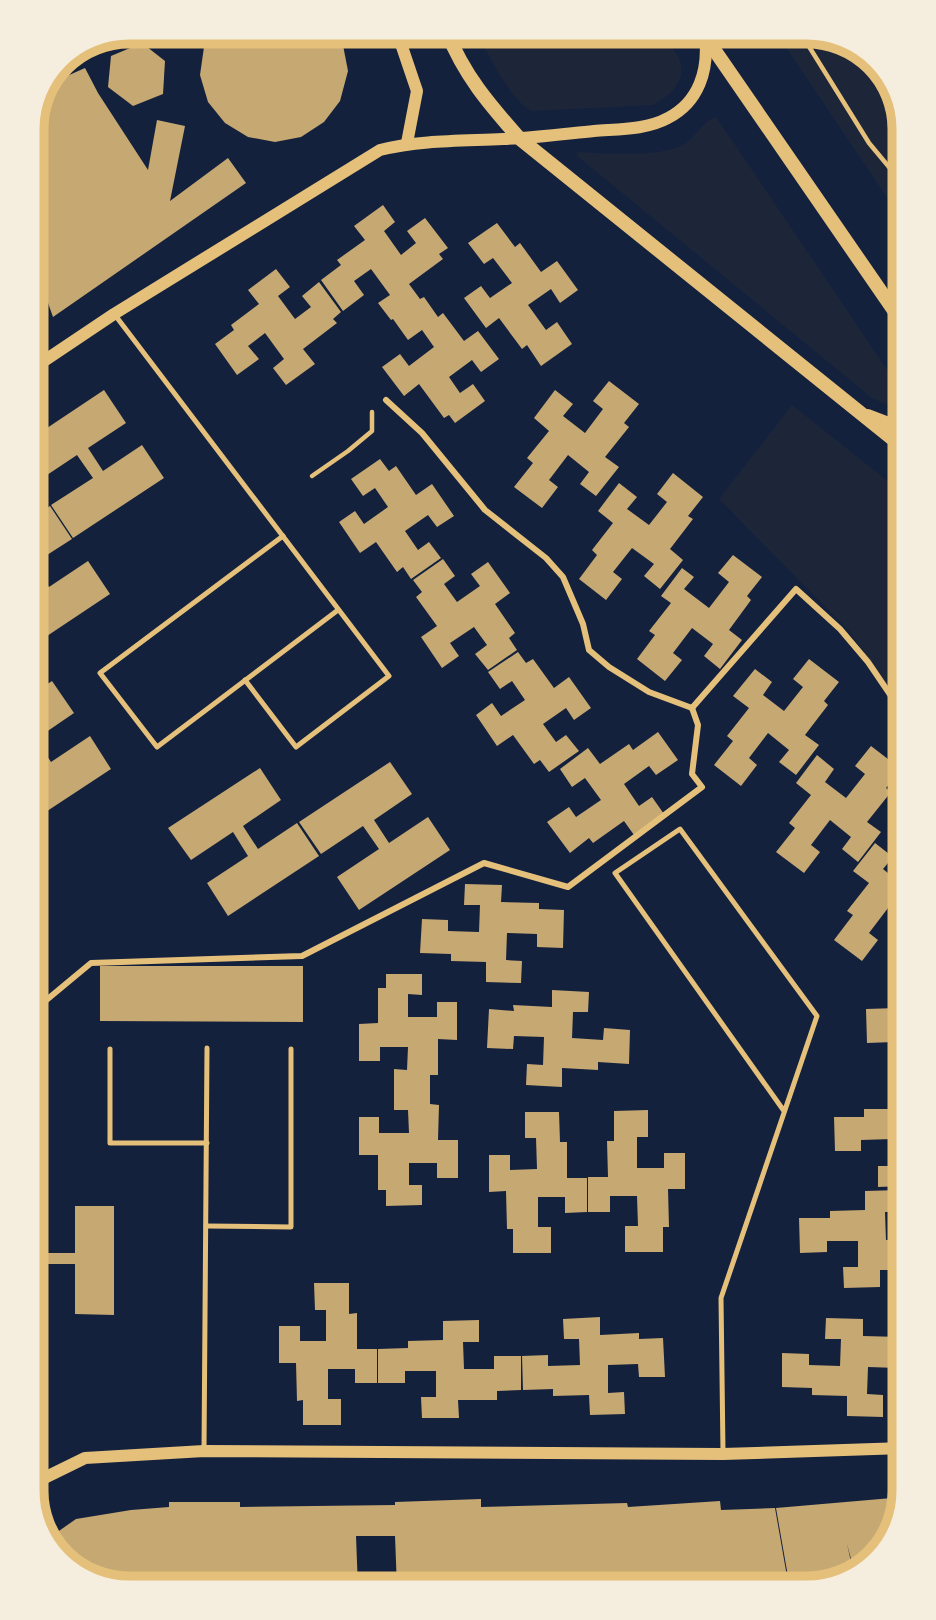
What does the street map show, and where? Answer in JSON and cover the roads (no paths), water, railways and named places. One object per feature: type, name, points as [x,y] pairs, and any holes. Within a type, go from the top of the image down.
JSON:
[{"type":"main road","points":[[452,44],[479,92],[519,138],[892,438]]},
{"type":"main road","points":[[710,44],[892,306]]},
{"type":"street","points":[[401,44],[417,91],[407,144]]},
{"type":"street","points":[[44,358],[380,150],[407,144],[519,138],[639,127],[667,119],[691,100],[699,85],[705,70],[704,44]]},
{"type":"street","points":[[44,1002],[91,963],[302,956],[484,863],[568,887],[702,787],[692,774],[698,725],[692,708],[682,702],[649,692],[609,667],[589,650],[583,624],[563,577],[546,558],[485,510],[422,433],[386,400]]},
{"type":"street","points":[[857,412],[892,423]]},
{"type":"street","points":[[692,708],[796,589],[854,646],[892,697]]},
{"type":"street","points":[[44,1478],[85,1458],[204,1451],[723,1454],[892,1448]]},
{"type":"lane","points":[[114,314],[389,676],[296,747],[245,680]]},
{"type":"lane","points":[[283,536],[100,673],[156,747],[338,610]]},
{"type":"lane","points":[[723,1454],[721,1298],[785,1111],[817,1016],[680,830],[615,873],[785,1111]]},
{"type":"lane","points":[[204,1451],[207,1048]]},
{"type":"lane","points":[[110,1049],[110,1143],[207,1143]]},
{"type":"lane","points":[[206,1226],[290,1227],[291,1049]]}]
